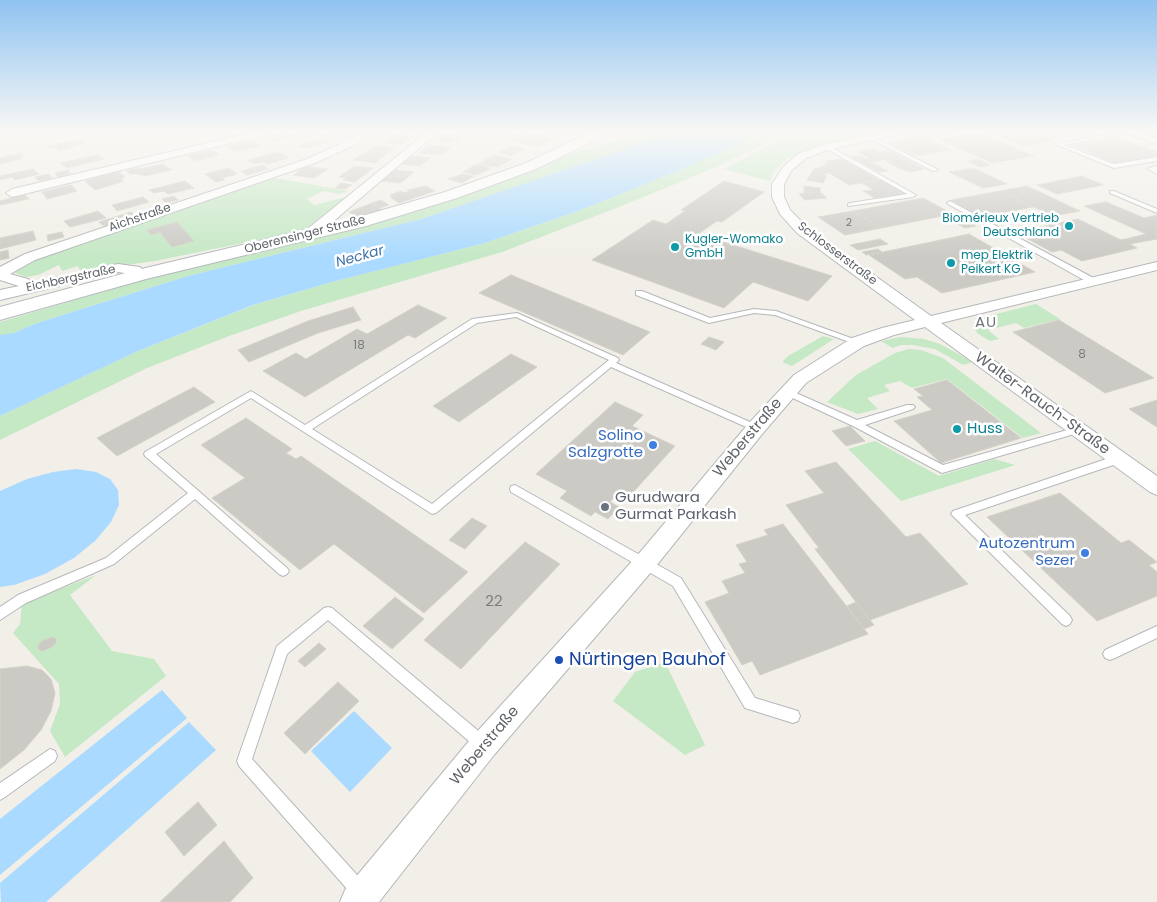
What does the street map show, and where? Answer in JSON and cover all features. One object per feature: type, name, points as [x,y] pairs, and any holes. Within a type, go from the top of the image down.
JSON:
[{"type":"street","points":[[12,193],[90,174]]},
{"type":"street","name":"Aichstraße","points":[[28,288],[23,282],[6,278],[3,275],[5,270],[30,257],[272,174]]},
{"type":"street","points":[[310,234],[382,174]]},
{"type":"street","name":"Oberensinger Straße","points":[[0,314],[140,275],[360,222],[489,183],[511,174]]},
{"type":"street","name":"Schlosserstraße","points":[[784,174],[778,184],[778,197],[784,211],[802,230],[926,320]]},
{"type":"street","name":"Weberstraße","points":[[360,898],[484,745],[644,564],[756,428],[800,379],[858,342],[888,331],[926,320],[1157,266]]},
{"type":"street","name":"Eichbergstraße","points":[[0,295],[118,268],[135,270],[140,275]]},
{"type":"street","name":"Walter-Rauch-Straße","points":[[926,320],[1157,487]]},
{"type":"lane","points":[[850,206],[913,194],[877,174]]},
{"type":"lane","points":[[1112,192],[1157,211]]},
{"type":"lane","points":[[950,203],[1094,282]]},
{"type":"lane","points":[[638,293],[709,321],[754,312],[776,313],[858,342]]},
{"type":"lane","points":[[283,570],[149,454],[251,394],[305,429],[432,510],[615,360],[517,315],[476,321],[305,429]]},
{"type":"lane","points":[[611,364],[756,428]]},
{"type":"lane","points":[[787,392],[856,424],[942,469],[1078,430]]},
{"type":"lane","points":[[856,424],[910,407]]},
{"type":"lane","points":[[1066,620],[957,514],[1118,459]]},
{"type":"lane","points":[[515,489],[677,582],[750,703],[793,716]]},
{"type":"lane","points":[[0,614],[22,599],[110,561],[195,492]]},
{"type":"lane","points":[[360,898],[244,761],[282,650],[328,612],[484,745]]},
{"type":"lane","points":[[1110,654],[1157,632]]},
{"type":"lane","points":[[0,792],[50,756]]},
{"type":"green space","points":[[519,174],[552,174],[421,219],[188,276],[37,323],[0,339],[0,322],[157,276],[418,209],[478,191]]},
{"type":"green space","points":[[670,174],[699,174],[502,252],[304,310],[229,336],[147,368],[0,440],[0,416],[138,351],[254,305],[332,282],[485,243],[578,211]]},
{"type":"green space","points":[[743,174],[773,174],[770,181]]},
{"type":"green space","points":[[275,178],[348,191],[339,194],[323,191],[307,199],[314,205],[346,197],[308,227],[297,232],[155,261],[55,278],[81,272],[78,266],[62,271],[59,265],[38,275],[26,277],[13,272],[40,256]]},
{"type":"green space","points":[[1036,304],[1060,319],[1024,328],[1016,323],[988,330],[999,339],[990,341],[977,333],[973,326],[980,318]]},
{"type":"green space","points":[[823,336],[834,339],[792,366],[784,363],[783,361],[788,356]]},
{"type":"green space","points":[[901,337],[924,339],[940,344],[973,362],[963,365],[935,349],[912,345],[901,345],[893,348],[881,341]]},
{"type":"green space","points":[[909,349],[921,350],[943,358],[1041,433],[1023,438],[947,379],[912,388],[900,381],[884,385],[890,391],[867,398],[878,409],[858,414],[827,402],[856,375],[895,353]]},
{"type":"green space","points":[[875,441],[939,476],[994,459],[1015,465],[901,501],[848,449]]},
{"type":"green space","points":[[96,575],[70,595],[112,651],[154,659],[166,676],[65,757],[50,731],[60,704],[59,684],[13,633],[20,624],[22,604]]},
{"type":"green space","points":[[665,662],[705,745],[685,755],[613,701],[635,672]]},
{"type":"water","name":"Neckar","points":[[552,174],[670,174],[578,211],[485,243],[332,282],[253,305],[138,351],[0,416],[0,339],[37,323],[188,276],[421,219]]},
{"type":"water","points":[[76,469],[96,472],[110,479],[118,490],[119,505],[111,522],[96,540],[74,558],[45,574],[14,585],[0,587],[0,491],[27,479],[53,472]]},
{"type":"water","points":[[162,690],[187,718],[0,875],[0,819]]},
{"type":"water","points":[[354,711],[392,748],[350,792],[311,751]]},
{"type":"water","points":[[189,722],[216,750],[46,902],[1,902],[0,883]]},
{"type":"building","points":[[39,174],[15,180],[12,177],[0,180],[0,176]]},
{"type":"building","points":[[49,174],[52,178],[39,181],[35,177]]},
{"type":"building","points":[[56,174],[67,174],[58,177]]},
{"type":"building","points":[[111,174],[122,174],[125,177],[121,179],[124,181],[95,190],[85,181]]},
{"type":"building","points":[[205,174],[237,174],[222,178],[225,180],[216,182]]},
{"type":"building","points":[[294,174],[320,174],[314,178],[293,175]]},
{"type":"building","points":[[343,174],[365,174],[355,182],[343,180],[347,178],[339,177]]},
{"type":"building","points":[[390,174],[412,174],[407,178],[388,176]]},
{"type":"building","points":[[463,174],[474,176],[462,183],[448,179]]},
{"type":"building","points":[[811,174],[824,174],[827,176],[823,183],[807,180]]},
{"type":"building","points":[[831,174],[868,174],[878,180],[849,185]]},
{"type":"building","points":[[953,174],[986,174],[1007,184],[983,188]]},
{"type":"building","points":[[388,176],[407,178],[400,183],[381,181]]},
{"type":"building","points":[[1082,176],[1103,185],[1057,194],[1037,185]]},
{"type":"building","points":[[881,180],[906,193],[875,198],[863,191],[874,190],[862,183]]},
{"type":"building","points":[[185,181],[194,188],[168,194],[164,191],[154,193],[149,190]]},
{"type":"building","name":"Kugler-Womako GmbH","points":[[724,181],[764,192],[722,222],[717,221],[698,234],[832,276],[808,301],[753,282],[724,308],[592,260],[653,220],[666,224],[685,211],[681,210]]},
{"type":"building","points":[[341,183],[352,185],[345,189],[335,188]]},
{"type":"building","points":[[71,185],[77,191],[47,199],[42,192]]},
{"type":"building","points":[[426,186],[435,191],[399,203],[390,197],[393,196],[390,195],[401,191],[404,193],[410,191],[407,190]]},
{"type":"building","points":[[804,186],[820,188],[820,192],[804,194]]},
{"type":"building","points":[[1027,186],[1080,211],[1053,216],[1000,191]]},
{"type":"building","points":[[1000,191],[1033,207],[982,217],[951,200]]},
{"type":"building","points":[[820,192],[827,198],[805,200],[799,194]]},
{"type":"building","points":[[25,195],[29,199],[0,205],[0,201]]},
{"type":"building","points":[[174,196],[178,200],[166,203],[162,199]]},
{"type":"building","points":[[143,197],[149,202],[117,211],[112,205]]},
{"type":"building","points":[[923,198],[953,214],[881,228],[853,211]]},
{"type":"building","points":[[381,200],[389,205],[379,208],[372,203]]},
{"type":"building","name":"Biomérieux Vertrieb Deutschland","points":[[1106,202],[1144,218],[1157,215],[1157,239],[1130,244],[1137,248],[1082,261],[1061,250],[1052,252],[1015,232],[1078,219],[1121,240],[1146,234],[1084,206]]},
{"type":"building","points":[[372,203],[382,210],[358,218],[349,212]]},
{"type":"building","points":[[98,211],[106,218],[70,227],[64,221]]},
{"type":"building","points":[[853,211],[881,228],[845,235],[818,217]]},
{"type":"building","points":[[131,212],[136,216],[120,221],[115,217]]},
{"type":"building","points":[[115,217],[120,221],[104,226],[99,222]]},
{"type":"building","points":[[959,217],[976,226],[965,228],[948,219]]},
{"type":"building","points":[[177,222],[194,241],[172,247],[160,232],[151,235],[147,230]]},
{"type":"building","points":[[33,231],[36,240],[0,249],[0,238]]},
{"type":"building","points":[[62,232],[64,237],[48,241],[47,235]]},
{"type":"building","name":"mep Elektrik Peikert KG","points":[[969,234],[1035,272],[942,293],[917,277],[905,279],[869,255]]},
{"type":"building","points":[[880,239],[888,244],[858,250],[850,245]]},
{"type":"building","points":[[878,249],[882,252],[866,255],[862,252]]},
{"type":"building","points":[[8,250],[9,258],[0,260],[0,252]]},
{"type":"building","points":[[511,275],[650,332],[623,355],[479,293]]},
{"type":"building","points":[[418,305],[447,318],[415,338],[408,335],[305,397],[263,371],[296,353],[306,359],[357,329],[367,334]]},
{"type":"building","points":[[353,307],[361,320],[318,333],[249,362],[238,350],[308,321]]},
{"type":"building","points":[[1059,320],[1154,378],[1105,393],[1013,332]]},
{"type":"building","points":[[709,337],[724,342],[716,350],[701,344]]},
{"type":"building","points":[[511,354],[537,367],[459,422],[433,406]]},
{"type":"building","name":"Huss","points":[[947,380],[1021,438],[941,463],[894,421],[932,410],[917,397],[923,396],[914,389]]},
{"type":"building","points":[[194,387],[215,402],[117,456],[97,438]]},
{"type":"building","points":[[1157,400],[1157,427],[1129,409]]},
{"type":"building","points":[[615,402],[643,415],[632,426],[675,446],[626,500],[616,495],[610,502],[619,507],[608,519],[595,512],[591,516],[560,498],[567,491],[536,474]]},
{"type":"building","points":[[246,418],[292,449],[286,453],[296,459],[301,456],[468,572],[424,613],[334,544],[300,570],[212,498],[245,478],[201,445]]},
{"type":"building","points":[[850,426],[865,441],[846,446],[832,431]]},
{"type":"building","points":[[836,462],[906,537],[920,533],[968,584],[870,620],[815,549],[819,548],[786,505],[824,493],[805,471]]},
{"type":"building","name":"Autozentrum Sezer","points":[[1060,493],[1121,543],[1129,540],[1157,562],[1149,565],[1157,572],[1157,596],[1097,621],[987,517]]},
{"type":"building","points":[[472,518],[487,526],[465,549],[449,540]]},
{"type":"building","points":[[783,524],[868,634],[760,675],[752,661],[742,665],[705,602],[729,593],[722,581],[745,573],[739,564],[747,562],[736,545],[768,535],[764,530]]},
{"type":"building","points":[[525,542],[560,564],[461,669],[424,640]]},
{"type":"building","points":[[395,597],[424,619],[392,649],[363,626]]},
{"type":"building","points":[[856,602],[874,625],[864,629],[847,606]]},
{"type":"building","points":[[53,637],[56,639],[56,643],[52,647],[42,651],[38,649],[42,641]]},
{"type":"building","points":[[319,643],[326,649],[305,667],[298,661]]},
{"type":"building","points":[[27,666],[42,670],[51,679],[55,693],[51,711],[41,730],[24,750],[0,769],[0,669]]},
{"type":"building","points":[[338,682],[359,701],[305,754],[284,733]]},
{"type":"building","points":[[198,802],[217,825],[184,856],[165,832]]},
{"type":"building","points":[[224,841],[253,878],[230,902],[160,902]]},
{"type":"waterway","points":[[0,337],[15,335]]},
{"type":"place","name":"Biomérieux Vertrieb Deutschland","points":[[1069,226]]},
{"type":"place","name":"Kugler-Womako GmbH","points":[[675,247]]},
{"type":"place","name":"mep Elektrik Peikert KG","points":[[951,263]]},
{"type":"place","name":"Huss","points":[[957,429]]},
{"type":"place","name":"Solino Salzgrotte","points":[[653,445]]},
{"type":"place","name":"Gurudwara Gurmat Parkash","points":[[605,507]]},
{"type":"place","name":"Autozentrum Sezer","points":[[1085,553]]},
{"type":"place","name":"Nürtingen Bauhof","points":[[559,660]]},
{"type":"district","name":"AU","points":[[986,323]]}]
